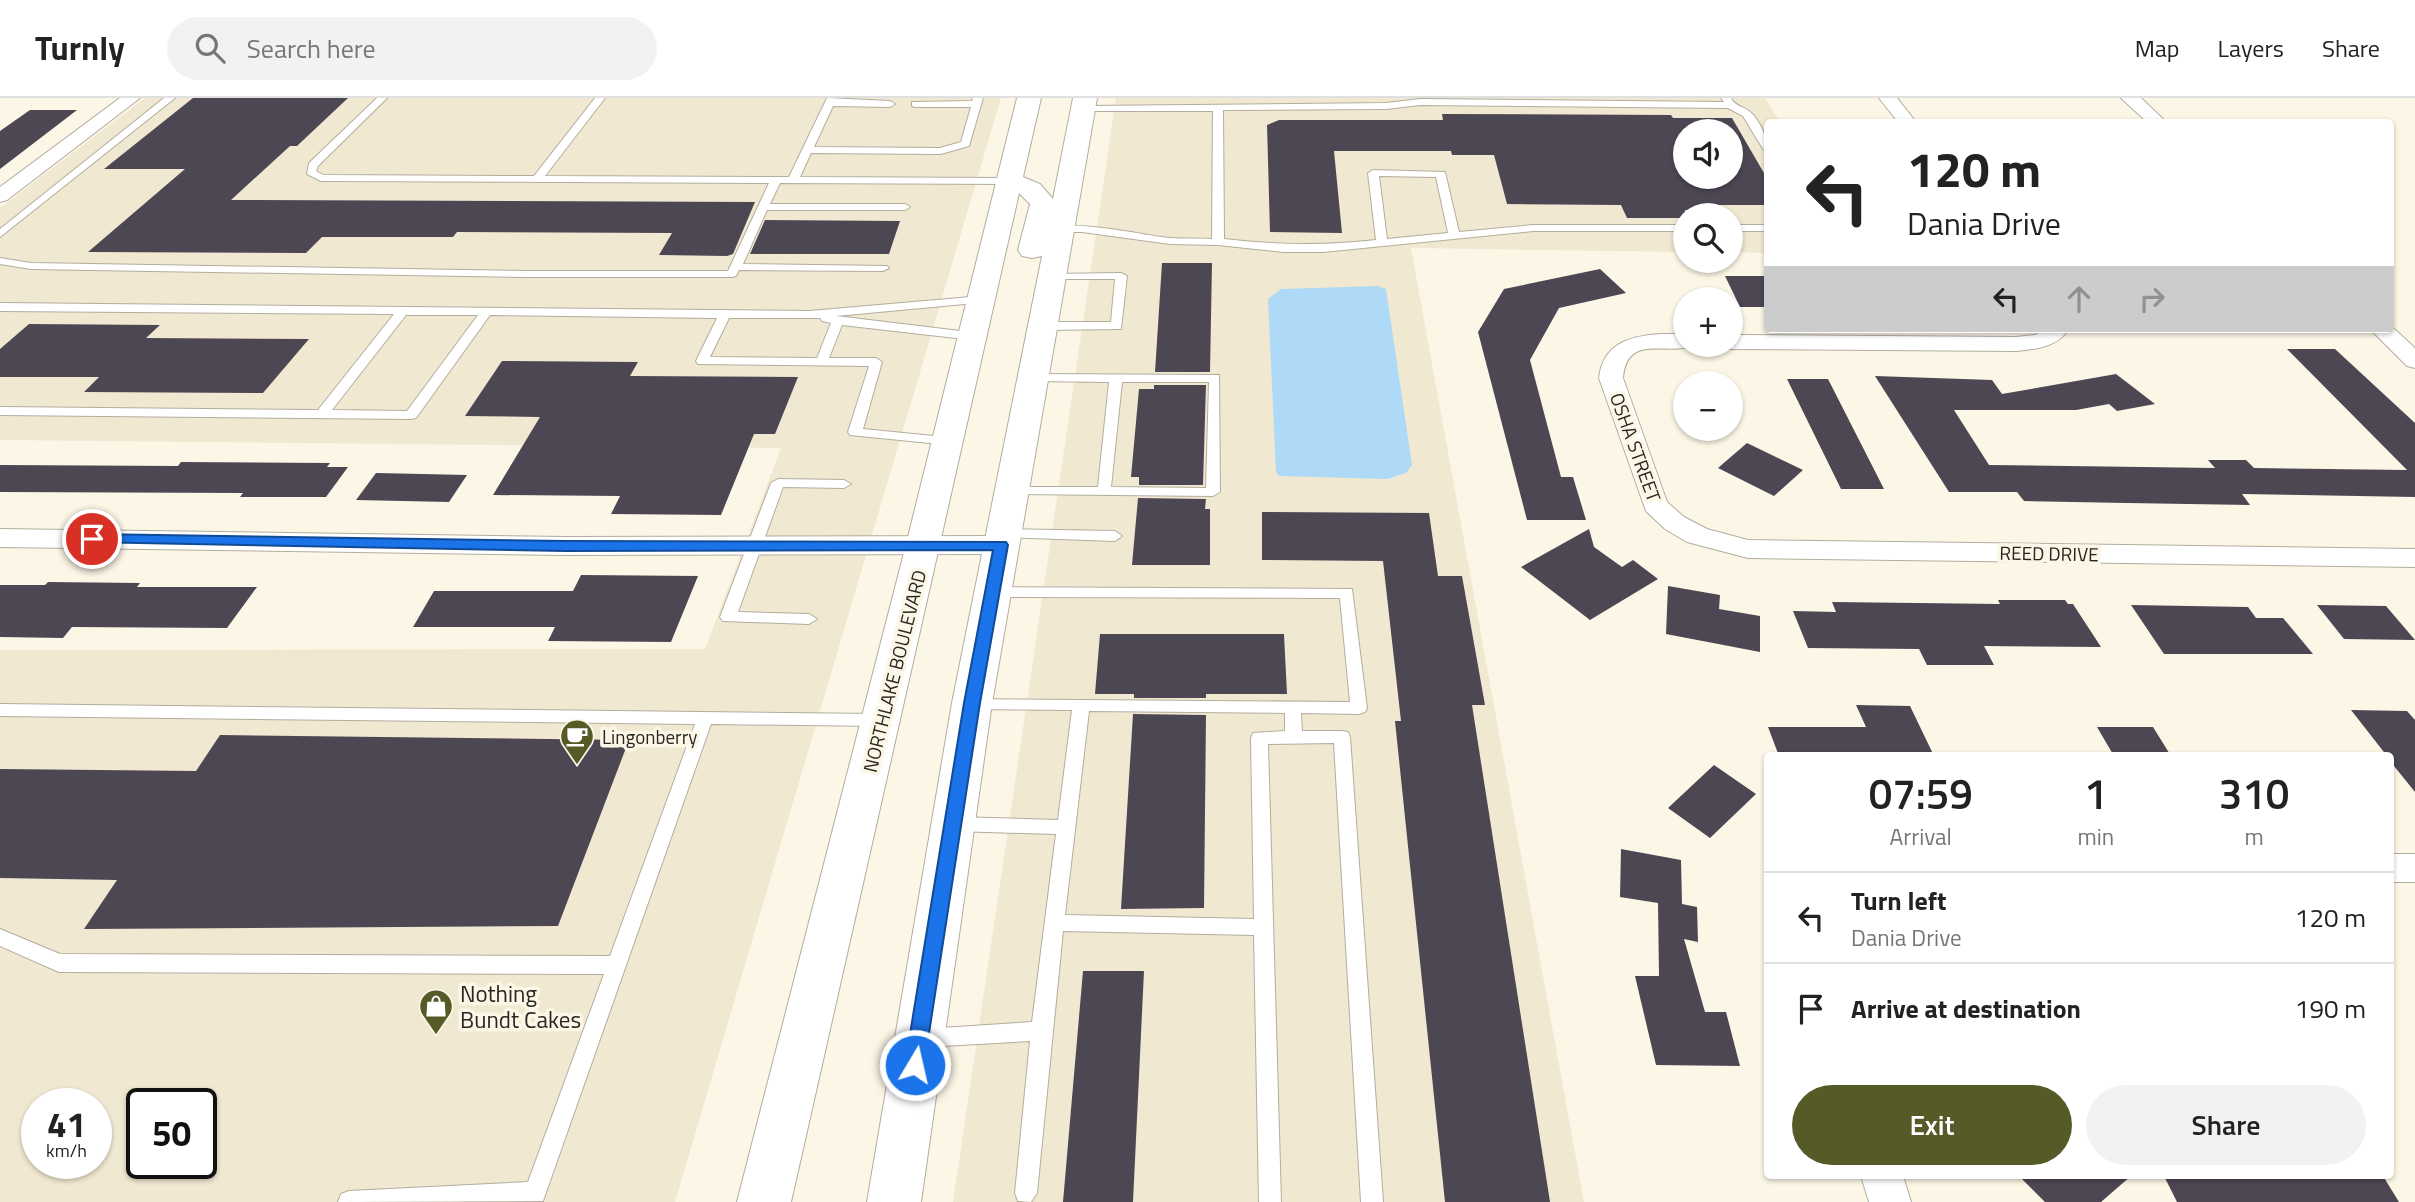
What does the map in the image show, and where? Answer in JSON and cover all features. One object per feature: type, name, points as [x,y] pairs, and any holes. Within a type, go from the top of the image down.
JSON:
[{"type":"main road","name":"NORTHLAKE BOULEVARD","points":[[764,1202],[924,545],[1029,98]]},
{"type":"main road","points":[[894,1202],[972,703],[1084,103]]},
{"type":"main road","points":[[1010,181],[1031,189],[1042,203],[1032,250],[1029,285],[1044,326]]},
{"type":"street","points":[[0,196],[131,98]]},
{"type":"street","points":[[1888,98],[1905,119]]},
{"type":"street","points":[[2130,98],[2154,119]]},
{"type":"street","points":[[1743,342],[2016,344],[2042,341],[2055,333]]},
{"type":"street","points":[[2385,333],[2415,361]]},
{"type":"street","name":"OSHA STREET","points":[[1673,341],[1648,341],[1619,353],[1610,367],[1611,378],[1655,505],[1686,532]]},
{"type":"street","name":"REED DRIVE","points":[[1686,532],[1723,546],[1748,549],[2415,558]]},
{"type":"street","points":[[0,538],[566,546],[924,545],[1002,540]]},
{"type":"street","points":[[2394,868],[2415,869]]},
{"type":"street","points":[[1883,1179],[1890,1202]]},
{"type":"lane","points":[[0,234],[170,98]]},
{"type":"lane","points":[[382,98],[313,165],[311,172],[321,178],[1010,181]]},
{"type":"lane","points":[[537,179],[600,98]]},
{"type":"lane","points":[[848,98],[892,101]]},
{"type":"lane","points":[[807,150],[941,152],[965,144],[978,100],[916,101]]},
{"type":"lane","points":[[1084,103],[1158,104],[1218,109],[1284,102],[1386,106],[1420,100],[1728,101],[1747,114],[1764,142]]},
{"type":"lane","points":[[793,180],[831,101],[892,101]]},
{"type":"lane","points":[[1218,109],[1218,242]]},
{"type":"lane","points":[[1382,243],[1373,173],[1441,174],[1454,235]]},
{"type":"lane","points":[[0,261],[45,267],[732,274],[776,180]]},
{"type":"lane","points":[[764,207],[905,207]]},
{"type":"lane","points":[[1062,229],[1082,229],[1170,241],[1218,242],[1283,249],[1323,248],[1533,228],[1673,228]]},
{"type":"lane","points":[[1743,228],[1764,228]]},
{"type":"lane","points":[[735,267],[883,268]]},
{"type":"lane","points":[[1044,326],[1117,326],[1121,276],[1053,276]]},
{"type":"lane","points":[[0,307],[810,315],[982,300]]},
{"type":"lane","points":[[321,414],[402,312]]},
{"type":"lane","points":[[0,411],[411,415],[486,313]]},
{"type":"lane","points":[[725,314],[702,361],[876,362],[855,432],[949,440]]},
{"type":"lane","points":[[810,315],[838,321],[973,336]]},
{"type":"lane","points":[[822,361],[838,321]]},
{"type":"lane","points":[[1012,491],[1213,492],[1214,378],[1034,378]]},
{"type":"lane","points":[[1104,492],[1116,378]]},
{"type":"lane","points":[[809,619],[728,617],[778,483],[844,484]]},
{"type":"lane","points":[[1002,540],[1115,536]]},
{"type":"lane","points":[[972,703],[1359,709],[1348,593],[993,592]]},
{"type":"lane","points":[[1026,1193],[1041,1031],[1081,705]]},
{"type":"lane","points":[[1293,709],[1294,737]]},
{"type":"lane","points":[[0,710],[881,720]]},
{"type":"lane","points":[[349,1202],[535,1193],[705,719]]},
{"type":"lane","points":[[1270,1202],[1259,738],[1342,737],[1372,1202]]},
{"type":"lane","points":[[953,824],[1064,827]]},
{"type":"lane","points":[[1054,923],[1264,927]]},
{"type":"lane","points":[[0,937],[59,963],[617,965]]},
{"type":"lane","points":[[919,1038],[1041,1031]]},
{"type":"shaded area","points":[[145,98],[1001,98],[675,1202],[0,1202],[0,650],[705,649],[781,448],[0,440],[0,208]]},
{"type":"shaded area","points":[[1116,98],[1765,98],[1778,119],[1764,119],[1764,253],[1743,252],[1743,203],[1673,203],[1673,252],[1411,248],[1584,1202],[953,1202]]},
{"type":"water","points":[[1378,286],[1386,289],[1412,465],[1406,473],[1387,479],[1279,476],[1276,472],[1268,299],[1281,289]]},
{"type":"building","points":[[193,98],[348,98],[297,146],[290,146],[231,200],[755,202],[733,254],[727,256],[659,255],[672,233],[457,232],[453,237],[322,237],[306,253],[88,252],[185,169],[104,169]]},
{"type":"building","points":[[30,110],[77,110],[0,169],[0,131]]},
{"type":"building","points":[[1442,114],[1671,115],[1673,118],[1732,118],[1673,119],[1673,189],[1743,189],[1743,137],[1764,173],[1764,205],[1673,203],[1673,218],[1627,218],[1621,205],[1507,204],[1494,155],[1452,155],[1451,151],[1334,151],[1342,233],[1270,232],[1267,125],[1279,120],[1443,120]]},
{"type":"building","points":[[765,220],[900,221],[889,254],[750,254]]},
{"type":"building","points":[[1162,263],[1212,263],[1210,372],[1155,372]]},
{"type":"building","points":[[1600,269],[1626,293],[1559,308],[1530,360],[1561,477],[1573,477],[1586,520],[1527,520],[1478,332],[1504,289]]},
{"type":"building","points":[[1725,276],[1764,276],[1764,307],[1743,307],[1743,287],[1730,287]]},
{"type":"building","points":[[29,324],[160,325],[146,338],[309,339],[263,393],[84,392],[99,377],[0,377],[0,349]]},
{"type":"building","points":[[2287,349],[2335,349],[2415,423],[2415,497],[2242,494],[2250,505],[2024,501],[2017,492],[1949,492],[1875,376],[1992,380],[2002,394],[2116,374],[2155,404],[2117,411],[2109,404],[2076,410],[1954,410],[1989,465],[2215,468],[2208,460],[2246,460],[2254,468],[2407,470]]},
{"type":"building","points":[[502,361],[638,362],[630,376],[798,377],[775,434],[754,434],[721,515],[611,514],[620,496],[493,495],[540,417],[465,416]]},
{"type":"building","points":[[1787,379],[1828,379],[1884,489],[1841,489]]},
{"type":"building","points":[[1154,385],[1206,385],[1203,485],[1139,485],[1139,477],[1131,477],[1139,389],[1154,389]]},
{"type":"building","points":[[1747,443],[1803,470],[1774,496],[1718,468]]},
{"type":"building","points":[[181,462],[330,463],[327,467],[348,467],[326,497],[240,497],[243,493],[0,492],[0,465],[178,466]]},
{"type":"building","points":[[376,473],[467,475],[449,502],[356,500]]},
{"type":"building","points":[[1138,498],[1206,499],[1205,509],[1210,509],[1210,565],[1132,565]]},
{"type":"building","points":[[1262,512],[1429,513],[1438,576],[1462,576],[1485,705],[1472,705],[1550,1202],[1445,1202],[1395,721],[1401,721],[1383,561],[1262,560]]},
{"type":"building","points":[[1589,529],[1594,547],[1622,567],[1633,560],[1658,579],[1590,620],[1521,567]]},
{"type":"building","points":[[581,575],[698,576],[671,642],[548,641],[555,627],[413,627],[434,591],[573,591]]},
{"type":"building","points":[[48,582],[140,583],[137,587],[257,587],[227,628],[72,627],[63,638],[0,637],[0,585],[45,585]]},
{"type":"building","points":[[1668,586],[1720,595],[1719,609],[1760,616],[1760,652],[1666,634]]},
{"type":"building","points":[[1998,600],[2065,600],[2068,604],[2073,604],[2101,647],[1984,646],[1994,665],[1927,665],[1919,649],[1808,648],[1793,611],[1836,612],[1832,602],[2000,604]]},
{"type":"building","points":[[2131,605],[2248,607],[2256,618],[2283,618],[2313,654],[2164,654]]},
{"type":"building","points":[[2317,605],[2386,606],[2415,640],[2344,639]]},
{"type":"building","points":[[1100,634],[1284,634],[1287,694],[1206,694],[1206,698],[1134,698],[1134,694],[1095,694]]},
{"type":"building","points":[[1856,705],[1910,706],[1932,752],[1777,752],[1768,727],[1866,727]]},
{"type":"building","points":[[2351,710],[2407,711],[2415,720],[2415,792],[2394,766],[2394,752],[2384,752]]},
{"type":"building","points":[[1133,714],[1206,715],[1204,908],[1121,909]]},
{"type":"building","points":[[2097,727],[2153,727],[2169,752],[2112,752]]},
{"type":"building","points":[[220,735],[629,740],[558,926],[84,929],[117,880],[0,878],[0,769],[196,771]]},
{"type":"building","points":[[1714,765],[1756,794],[1710,838],[1668,808]]},
{"type":"building","points":[[1621,849],[1681,860],[1682,904],[1697,907],[1698,942],[1684,939],[1705,1012],[1726,1012],[1740,1066],[1656,1065],[1635,976],[1659,976],[1658,903],[1620,897]]},
{"type":"building","points":[[1083,971],[1144,971],[1133,1202],[1063,1202]]},
{"type":"building","points":[[2022,1179],[2128,1179],[2101,1202],[2045,1202]]},
{"type":"building","points":[[2166,1179],[2385,1179],[2399,1202],[2177,1202]]},
{"type":"place","name":"Lingonberry","points":[[577,766]]},
{"type":"place","name":"Nothing Bundt Cakes","points":[[436,1036]]},
{"type":"route","points":[[92,539],[566,546],[1001,545],[972,703],[915,1065]]}]
